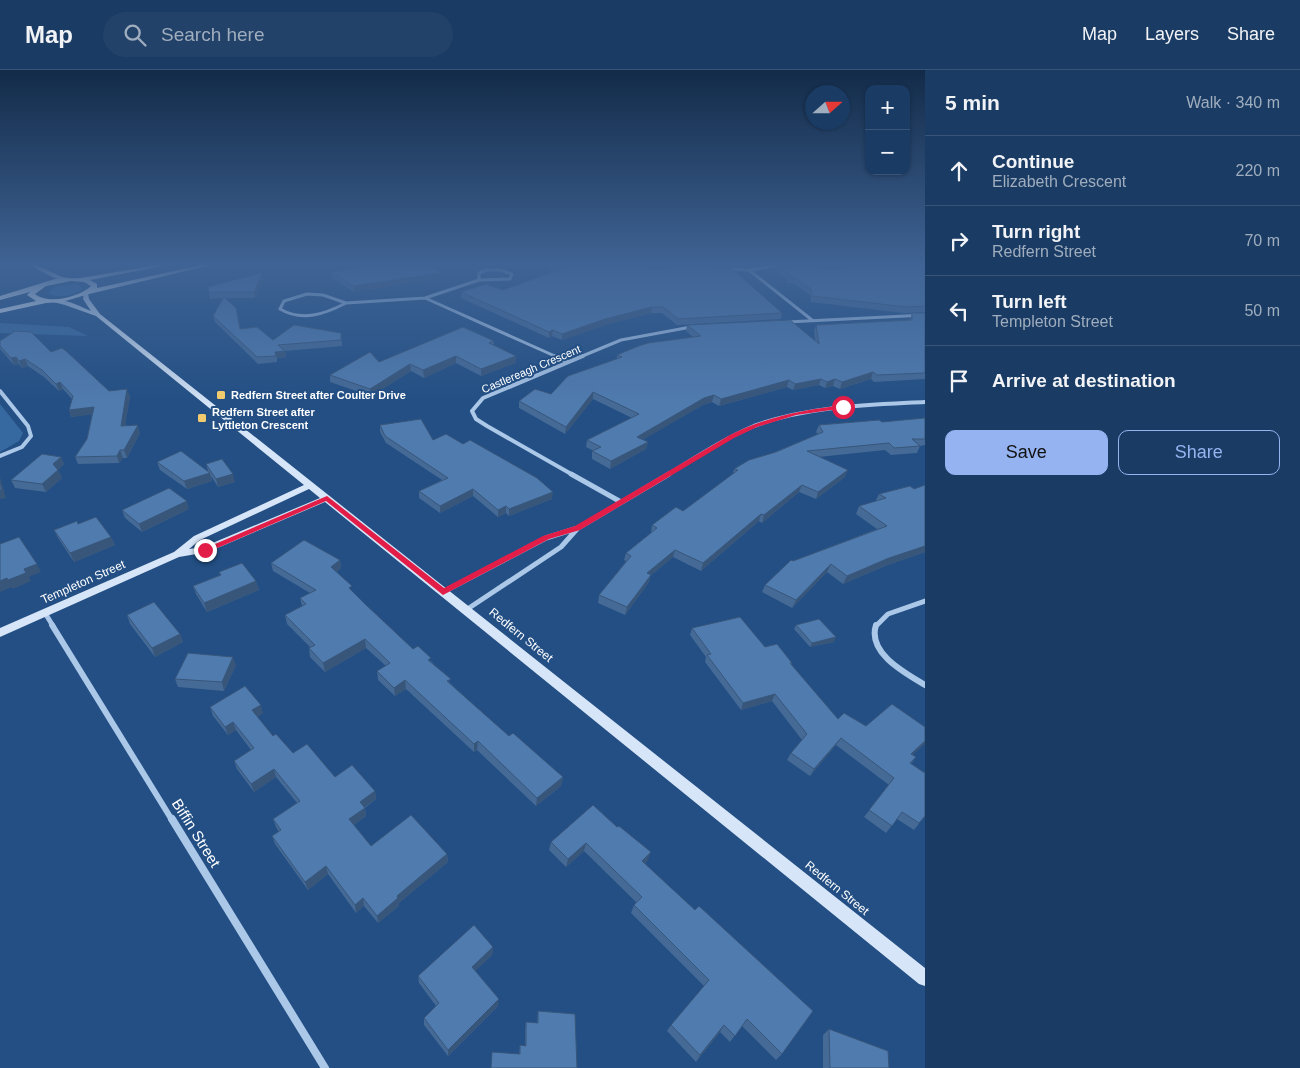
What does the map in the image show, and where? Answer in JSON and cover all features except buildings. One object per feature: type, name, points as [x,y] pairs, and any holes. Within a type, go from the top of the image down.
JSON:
[{"type":"main road","name":"Redfern Street","points":[[89,312],[98,315]]},
{"type":"main road","name":"Redfern Street","points":[[95,312],[925,978]]},
{"type":"main road","name":"Templeton Street","points":[[0,633],[177,554],[197,538],[310,485]]},
{"type":"main road","name":"Templeton Street","points":[[177,554],[205,550],[327,498]]},
{"type":"street","points":[[284,312],[290,315],[308,316],[331,312]]},
{"type":"street","points":[[455,312],[568,362]]},
{"type":"street","points":[[800,312],[812,321]]},
{"type":"street","points":[[783,322],[925,315]]},
{"type":"street","name":"Castlereagh Crescent","points":[[621,502],[487,426],[476,419],[472,411],[483,398],[636,336],[695,327]]},
{"type":"street","points":[[0,391],[28,426],[31,436],[22,447],[0,456]]},
{"type":"street","points":[[443,592],[546,538],[578,528],[732,436],[768,420],[811,410],[925,402]]},
{"type":"street","points":[[466,610],[561,547],[578,528]]},
{"type":"street","points":[[925,601],[888,614],[878,622],[874,633],[879,651],[898,669],[925,685]]},
{"type":"street","name":"Biffin Street","points":[[44,613],[325,1068]]},
{"type":"shaded area","points":[[0,323],[69,327],[88,336],[0,333]]},
{"type":"shaded area","points":[[0,404],[23,433],[19,441],[0,452]]},
{"type":"place","name":"Redfern Street after Coulter Drive","points":[[221,395]]},
{"type":"place","name":"Redfern Street after Lyttleton Crescent","points":[[202,418]]},
{"type":"route","points":[[205,550],[327,498],[443,592],[546,538],[578,528],[732,436],[755,425],[796,413],[843,407]]}]
